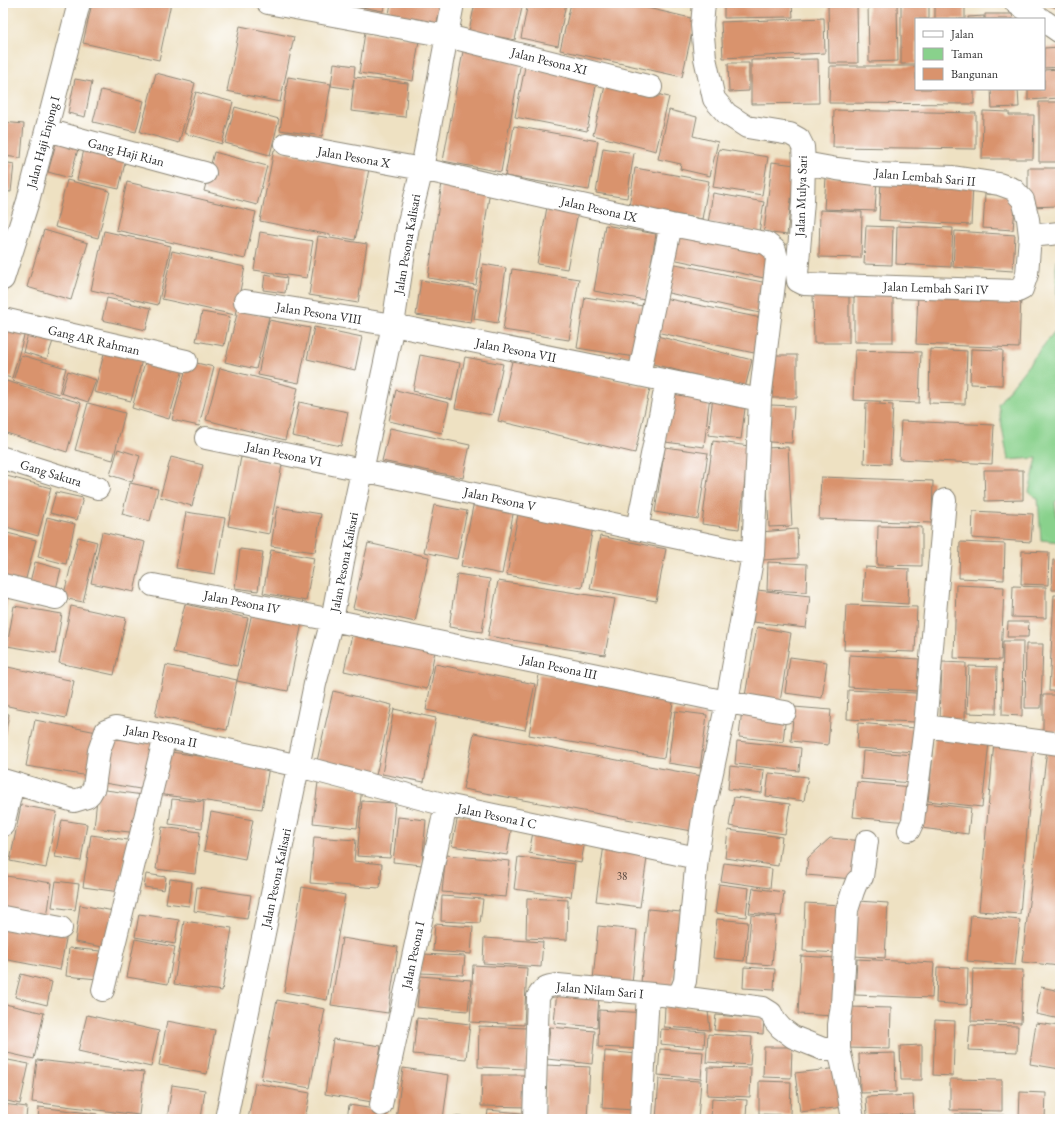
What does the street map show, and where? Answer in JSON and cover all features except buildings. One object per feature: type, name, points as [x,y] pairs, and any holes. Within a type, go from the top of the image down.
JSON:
[{"type":"street","name":"Jalan Haji Enjong I","points":[[3,279],[28,201],[79,3]]},
{"type":"street","name":"Jalan Pesona XI","points":[[268,3],[447,36],[651,86]]},
{"type":"street","name":"Jalan Pesona Kalisari","points":[[226,1119],[316,684],[332,620],[344,556],[393,325],[408,226],[422,169],[453,3]]},
{"type":"street","name":"Jalan Mulya Sari","points":[[704,3],[702,25],[705,58],[714,99],[727,114],[747,127],[790,134],[799,139],[803,147],[803,201],[797,274],[798,281]]},
{"type":"street","points":[[1016,3],[1039,18]]},
{"type":"street","points":[[1045,22],[1060,32]]},
{"type":"street","name":"Gang Haji Rian","points":[[46,130],[205,173]]},
{"type":"street","name":"Jalan Pesona X","points":[[286,144],[422,169]]},
{"type":"street","name":"Jalan Lembah Sari II","points":[[804,163],[876,174],[953,177],[999,184],[1013,190],[1022,200],[1028,219],[1030,236]]},
{"type":"street","name":"Jalan Pesona IX","points":[[422,169],[672,226],[766,243],[775,250],[777,259],[760,400]]},
{"type":"street","points":[[639,374],[672,226]]},
{"type":"street","points":[[1030,236],[1060,234]]},
{"type":"street","name":"Jalan Lembah Sari IV","points":[[798,281],[804,284],[1018,291],[1022,289],[1027,274],[1030,236]]},
{"type":"street","name":"Jalan Pesona VIII","points":[[245,301],[393,325]]},
{"type":"street","name":"Gang AR Rahman","points":[[3,319],[186,361]]},
{"type":"street","name":"Jalan Pesona VII","points":[[393,325],[639,374],[760,400]]},
{"type":"street","points":[[637,529],[667,381]]},
{"type":"street","points":[[679,988],[705,805],[727,702],[753,554],[760,400]]},
{"type":"street","name":"Jalan Pesona VI","points":[[206,438],[362,470]]},
{"type":"street","name":"Gang Sakura","points":[[3,458],[98,488]]},
{"type":"street","name":"Jalan Pesona V","points":[[362,470],[753,554]]},
{"type":"street","points":[[909,830],[913,821],[925,726],[945,500]]},
{"type":"street","points":[[3,585],[56,598]]},
{"type":"street","name":"Jalan Pesona IV","points":[[152,585],[332,620]]},
{"type":"street","name":"Jalan Pesona III","points":[[332,620],[727,702],[785,712]]},
{"type":"street","points":[[925,726],[1060,744]]},
{"type":"street","name":"Jalan Pesona II","points":[[8,782],[74,801],[87,797],[94,787],[99,751],[106,731],[116,727],[166,736],[299,766]]},
{"type":"street","points":[[103,990],[166,736]]},
{"type":"street","name":"Jalan Pesona I C","points":[[299,766],[446,805],[697,858]]},
{"type":"street","points":[[3,825],[8,782]]},
{"type":"street","name":"Jalan Pesona I","points":[[381,1105],[446,805]]},
{"type":"street","points":[[853,1119],[839,1049],[840,1025],[847,910],[853,891],[858,881],[862,877],[867,841]]},
{"type":"street","points":[[3,917],[61,928]]},
{"type":"street","name":"Jalan Nilam Sari I","points":[[534,1119],[538,998],[542,990],[547,986],[558,985],[648,994],[679,988],[763,1008],[771,1013],[781,1028],[793,1037],[823,1049],[839,1049]]},
{"type":"street","points":[[641,1119],[648,994]]},
{"type":"green space","points":[[1060,242],[1060,498],[1055,502],[1060,542],[1041,540],[1038,499],[1029,492],[1037,458],[1008,460],[998,404],[1058,327],[1056,267]]}]
